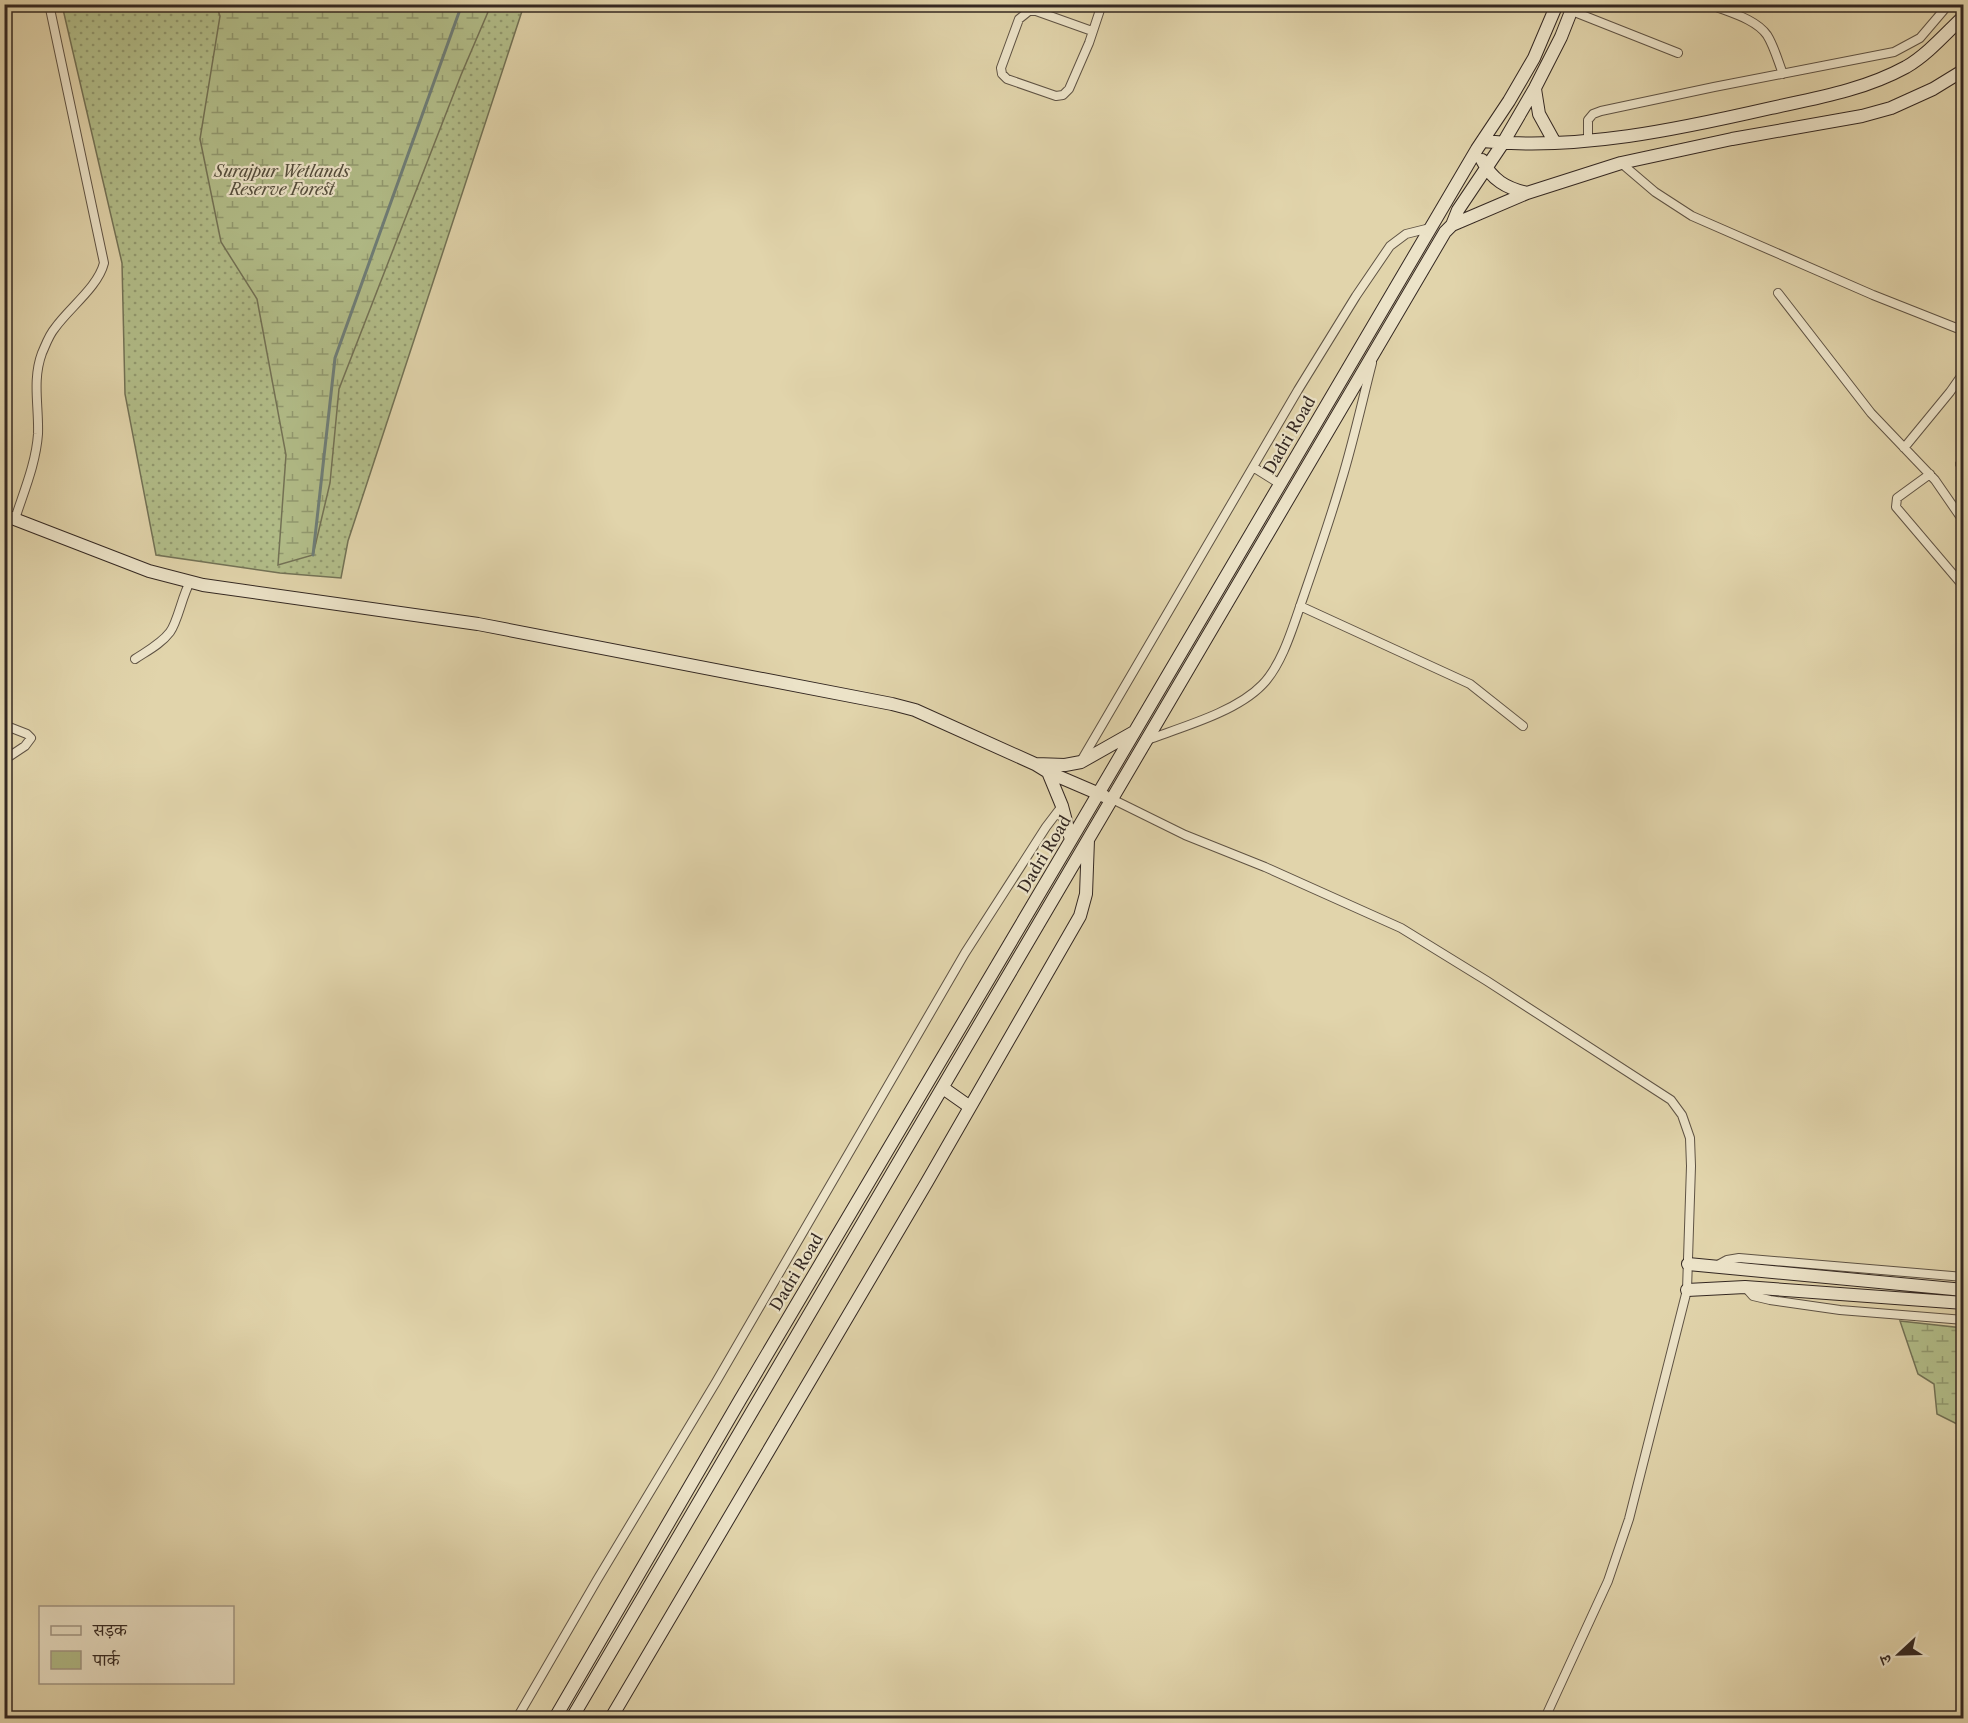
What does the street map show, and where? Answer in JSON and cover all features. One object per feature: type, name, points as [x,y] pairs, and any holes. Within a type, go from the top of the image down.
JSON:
[{"type":"main road","name":"Dadri Road","points":[[555,1719],[734,1410],[1135,732],[1273,480],[1534,58],[1557,4]]},
{"type":"main road","name":"Dadri Road","points":[[572,1719],[1458,210],[1503,143],[1562,37],[1573,8]]},
{"type":"main road","points":[[1527,193],[1509,188],[1492,177],[1486,167],[1480,145],[1555,143],[1654,132],[1870,84],[1923,56],[1964,16]]},
{"type":"main road","points":[[1448,228],[1527,193],[1621,163],[1732,139],[1862,117],[1891,108],[1933,89],[1964,70]]},
{"type":"main road","points":[[1535,88],[1539,114],[1545,129],[1555,143]]},
{"type":"main road","points":[[10,517],[149,571],[203,585],[478,624],[892,704],[915,710],[1112,800]]},
{"type":"main road","points":[[1035,764],[1065,765],[1081,762],[1135,732]]},
{"type":"main road","points":[[1048,772],[1062,806],[1071,840]]},
{"type":"main road","points":[[611,1719],[1080,916],[1086,894],[1088,839]]},
{"type":"main road","points":[[943,1088],[970,1107]]},
{"type":"main road","points":[[1689,1264],[1964,1290]]},
{"type":"main road","points":[[1687,1290],[1745,1287],[1964,1303]]},
{"type":"street","points":[[10,517],[36,450],[38,431],[36,374],[41,356],[54,328],[100,275],[104,263],[49,4]]},
{"type":"street","points":[[1092,31],[1029,10],[1019,19],[1001,68],[1002,74],[1007,79],[1056,96],[1063,95],[1069,89],[1092,31],[1102,4]]},
{"type":"street","points":[[1708,4],[1751,22],[1765,32],[1783,74]]},
{"type":"street","points":[[1588,140],[1588,120],[1593,114],[1601,111],[1894,52],[1920,38],[1949,4]]},
{"type":"street","points":[[1573,8],[1678,53]]},
{"type":"street","points":[[1621,163],[1655,192],[1692,216],[1872,295],[1964,331]]},
{"type":"street","points":[[1081,762],[1253,466],[1356,296],[1390,246],[1406,234],[1430,228]]},
{"type":"street","points":[[1778,293],[1863,404],[1930,474],[1964,522]]},
{"type":"street","points":[[1147,740],[1194,723],[1248,697],[1261,686],[1276,664],[1291,633],[1342,481],[1376,351]]},
{"type":"street","points":[[1904,448],[1964,372]]},
{"type":"street","points":[[1253,466],[1273,480]]},
{"type":"street","points":[[1930,474],[1898,498],[1896,507],[1964,587]]},
{"type":"street","points":[[135,659],[153,648],[170,632],[190,582]]},
{"type":"street","points":[[1300,606],[1470,684],[1523,726]]},
{"type":"street","points":[[4,725],[27,734],[31,738],[25,746],[4,760]]},
{"type":"street","points":[[1112,800],[1185,835],[1265,867],[1401,928],[1671,1100],[1682,1115],[1690,1138],[1691,1166],[1687,1290],[1620,1546],[1608,1581],[1545,1719]]},
{"type":"street","points":[[517,1719],[965,954],[1046,827],[1062,806]]},
{"type":"street","points":[[1716,1266],[1727,1260],[1739,1258],[1964,1277]]},
{"type":"street","points":[[1745,1287],[1753,1296],[1770,1300],[1840,1310],[1964,1320]]},
{"type":"green space","name":"Surajpur Wetlands Reserve Forest","points":[[62,5],[524,5],[348,541],[341,578],[280,573],[156,555],[125,394],[122,263]]},
{"type":"green space","points":[[216,5],[491,5],[461,75],[339,389],[330,483],[313,555],[278,565],[286,455],[257,299],[221,242],[200,139],[220,16]]},
{"type":"green space","points":[[1900,1321],[1963,1328],[1963,1427],[1937,1414],[1934,1384],[1918,1374]]},
{"type":"waterway","points":[[313,555],[335,358],[462,4]]}]
